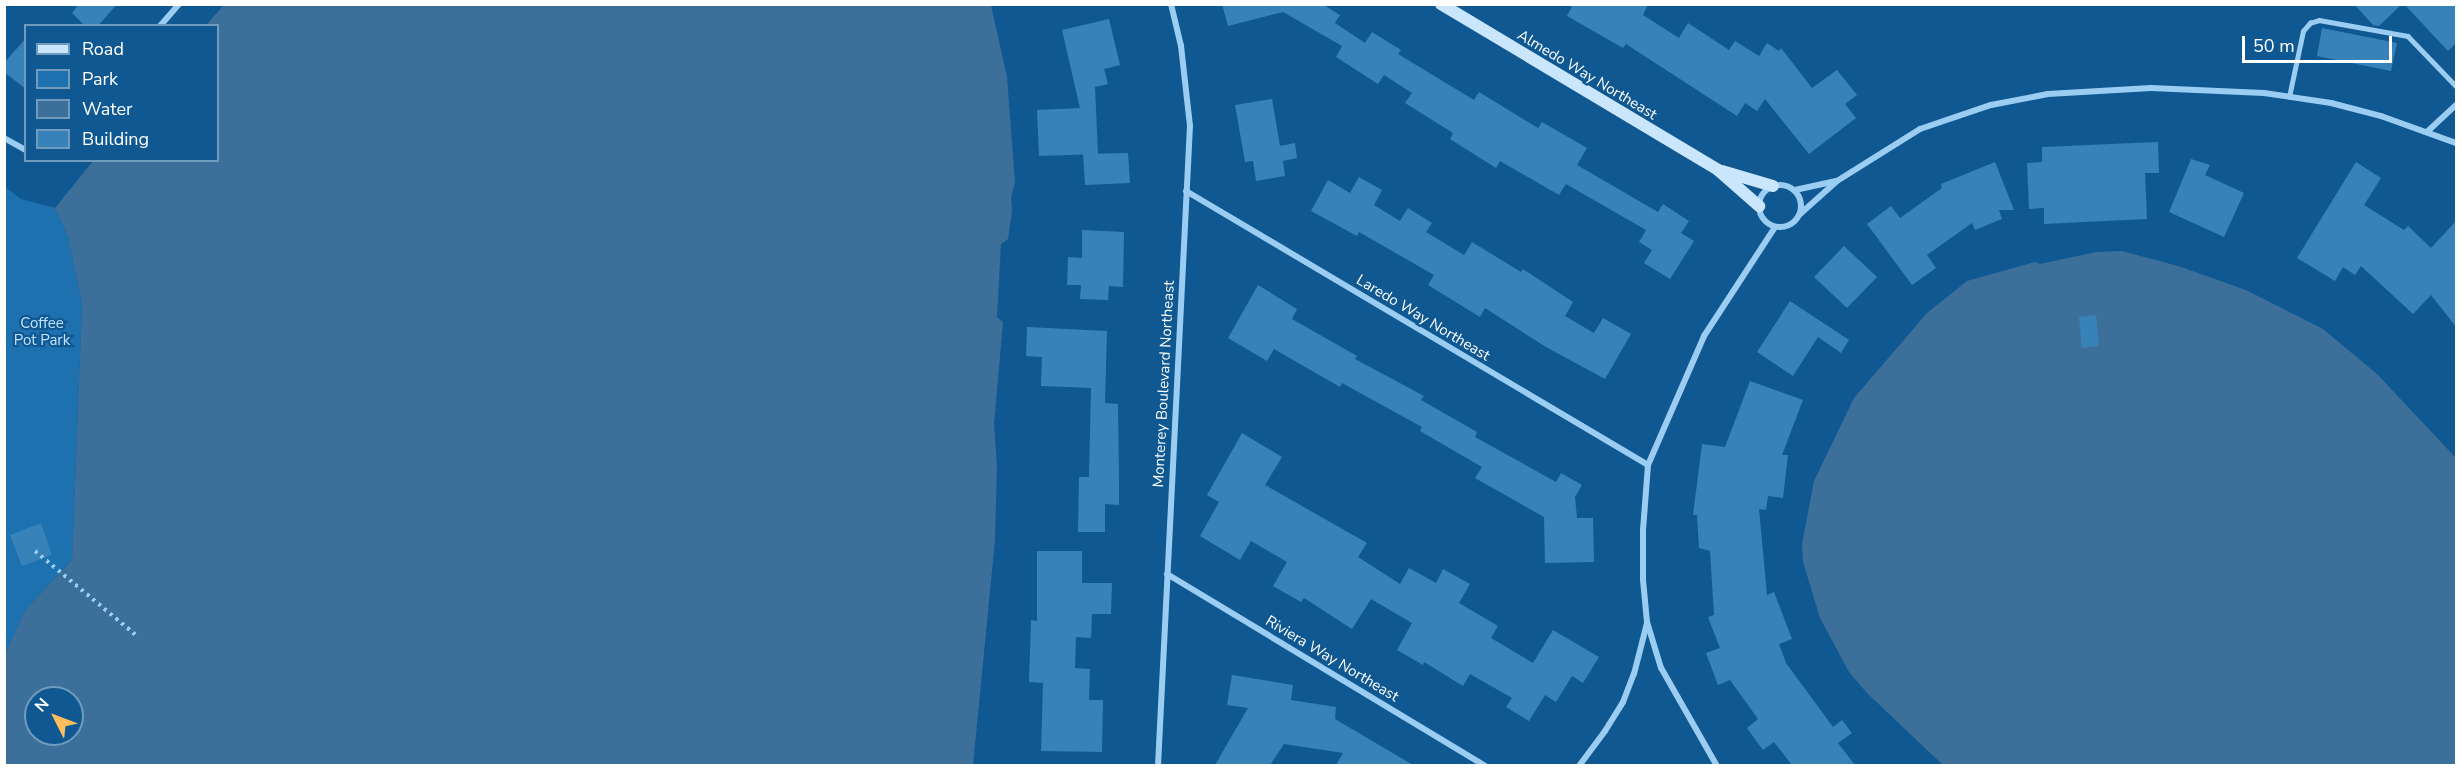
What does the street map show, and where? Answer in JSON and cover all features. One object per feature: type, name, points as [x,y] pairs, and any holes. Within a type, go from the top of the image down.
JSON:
[{"type":"street","points":[[162,24],[179,4]]},
{"type":"street","name":"Monterey Boulevard Northeast","points":[[1158,765],[1190,126],[1182,58],[1171,4]]},
{"type":"street","name":"Almedo Way Northeast","points":[[1441,4],[1718,170],[1759,206]]},
{"type":"street","points":[[1799,215],[1801,202],[1795,190],[1785,185],[1773,186],[1763,194],[1759,206],[1763,219],[1775,227],[1789,225],[1837,181],[1920,129],[1991,105],[2048,94],[2151,88],[2241,91],[2331,103],[2428,131],[2457,142]]},
{"type":"street","points":[[2428,131],[2457,105]]},
{"type":"street","points":[[4,138],[24,149]]},
{"type":"street","name":"Almedo Way Northeast","points":[[1718,170],[1773,186]]},
{"type":"street","points":[[1795,190],[1837,181]]},
{"type":"street","name":"Laredo Way Northeast","points":[[1186,191],[1648,465]]},
{"type":"street","points":[[1717,765],[1661,668],[1647,622],[1642,580],[1642,530],[1648,465],[1704,336],[1775,227]]},
{"type":"street","name":"Riviera Way Northeast","points":[[1167,574],[1485,765]]},
{"type":"street","points":[[1579,765],[1605,731],[1623,702],[1635,674],[1647,622]]},
{"type":"lane","points":[[2289,97],[2303,31],[2310,23],[2319,20],[2408,36],[2457,86]]},
{"type":"path","points":[[34,551],[137,636]]},
{"type":"green space","name":"Coffee Pot Park","points":[[5,187],[21,199],[55,208],[68,237],[82,304],[72,560],[25,610],[5,654]]},
{"type":"water","points":[[224,5],[991,5],[1007,77],[1015,183],[1011,197],[1012,211],[1008,239],[1001,244],[997,317],[1003,322],[994,424],[997,466],[995,540],[973,765],[5,765],[5,654],[25,610],[72,560],[82,304],[68,237],[55,208],[92,162],[219,162],[219,24],[207,24]]},
{"type":"water","points":[[2122,251],[2178,266],[2246,290],[2323,329],[2377,374],[2456,458],[2456,765],[1944,766],[1867,693],[1849,672],[1820,618],[1803,562],[1802,544],[1814,481],[1854,398],[1927,313],[1967,281],[2035,262],[2040,264],[2096,252]]},
{"type":"building","points":[[79,4],[117,4],[100,24],[83,24],[72,13]]},
{"type":"building","points":[[1222,4],[1322,4],[1340,15],[1335,23],[1365,43],[1372,32],[1401,50],[1398,54],[1474,100],[1479,92],[1538,128],[1542,122],[1587,148],[1577,165],[1658,212],[1663,204],[1689,221],[1681,233],[1694,241],[1670,279],[1644,263],[1652,250],[1639,242],[1646,230],[1566,184],[1559,195],[1500,161],[1496,168],[1450,139],[1453,133],[1405,103],[1412,93],[1384,75],[1378,84],[1336,57],[1342,46],[1283,12],[1228,26]]},
{"type":"building","points":[[1573,4],[1648,4],[1643,15],[1679,38],[1688,23],[1729,50],[1735,41],[1759,56],[1767,43],[1779,51],[1781,48],[1812,88],[1837,70],[1857,95],[1845,104],[1856,118],[1809,154],[1765,99],[1757,111],[1745,103],[1737,116],[1626,44],[1623,48],[1567,16]]},
{"type":"building","points":[[2354,4],[2402,4],[2379,26],[2373,25]]},
{"type":"building","points":[[2404,4],[2457,4],[2457,42],[2448,51]]},
{"type":"building","points":[[1109,19],[1120,65],[1104,69],[1108,84],[1095,87],[1098,154],[1039,156],[1037,110],[1080,108],[1062,30]]},
{"type":"building","points":[[2322,28],[2397,43],[2391,71],[2317,56]]},
{"type":"building","points":[[24,40],[24,87],[4,72],[4,63]]},
{"type":"building","points":[[1272,99],[1280,146],[1295,143],[1297,158],[1283,161],[1285,176],[1256,181],[1253,161],[1245,162],[1235,105]]},
{"type":"building","points":[[2158,142],[2159,173],[2145,173],[2147,219],[2044,224],[2044,208],[2029,209],[2027,163],[2042,162],[2042,147]]},
{"type":"building","points":[[1128,153],[1130,183],[1085,185],[1083,154]]},
{"type":"building","points":[[2191,159],[2210,165],[2205,175],[2244,193],[2224,237],[2169,212]]},
{"type":"building","points":[[1995,162],[2014,210],[1999,210],[2002,219],[1975,230],[1972,223],[1927,255],[1936,268],[1912,285],[1867,224],[1891,206],[1900,218],[1942,188],[1941,184]]},
{"type":"building","points":[[2356,162],[2381,178],[2364,205],[2404,230],[2408,226],[2431,248],[2457,220],[2457,328],[2431,295],[2413,314],[2361,266],[2355,275],[2343,267],[2335,281],[2297,258]]},
{"type":"building","points":[[1359,177],[1382,190],[1374,205],[1400,221],[1408,208],[1432,223],[1426,232],[1464,255],[1472,242],[1521,272],[1523,269],[1573,302],[1565,316],[1594,333],[1603,318],[1631,334],[1605,379],[1546,347],[1485,308],[1480,317],[1428,285],[1434,275],[1359,232],[1357,236],[1311,211],[1328,180],[1350,193]]},
{"type":"building","points":[[1082,230],[1124,232],[1123,287],[1109,286],[1108,300],[1080,299],[1081,285],[1067,285],[1068,257],[1082,258]]},
{"type":"building","points":[[1844,246],[1877,277],[1847,308],[1814,277]]},
{"type":"building","points":[[1258,285],[1297,309],[1292,319],[1357,356],[1355,359],[1424,396],[1421,400],[1477,432],[1475,437],[1556,482],[1561,473],[1582,485],[1575,497],[1577,518],[1593,518],[1594,562],[1545,563],[1544,517],[1475,478],[1482,467],[1420,431],[1422,427],[1342,383],[1340,387],[1274,349],[1267,361],[1228,338]]},
{"type":"building","points":[[1790,301],[1849,340],[1841,353],[1818,337],[1793,376],[1757,352]]},
{"type":"building","points":[[2096,315],[2099,346],[2082,348],[2079,317]]},
{"type":"building","points":[[1027,327],[1107,331],[1105,403],[1118,404],[1119,505],[1105,504],[1105,532],[1078,532],[1079,477],[1089,477],[1091,388],[1041,386],[1042,357],[1026,356]]},
{"type":"building","points":[[1750,381],[1803,400],[1782,455],[1788,455],[1783,498],[1768,496],[1766,510],[1759,509],[1767,595],[1774,592],[1792,639],[1779,644],[1786,663],[1833,727],[1842,720],[1852,733],[1838,743],[1855,765],[1792,765],[1774,742],[1763,750],[1747,728],[1758,719],[1730,680],[1718,685],[1706,653],[1720,648],[1708,617],[1714,615],[1710,551],[1699,548],[1697,515],[1693,515],[1702,444],[1725,447]]},
{"type":"building","points":[[1242,433],[1282,457],[1265,485],[1367,543],[1358,557],[1400,584],[1409,568],[1436,583],[1443,569],[1470,584],[1459,603],[1498,626],[1491,638],[1533,663],[1553,630],[1599,657],[1583,683],[1572,676],[1556,702],[1545,695],[1529,721],[1506,707],[1512,698],[1470,674],[1463,686],[1424,662],[1423,665],[1397,650],[1412,623],[1371,599],[1352,629],[1304,598],[1301,602],[1273,586],[1287,562],[1251,541],[1240,560],[1200,536],[1219,502],[1207,495]]},
{"type":"building","points":[[41,523],[52,555],[22,566],[10,535]]},
{"type":"building","points":[[1037,551],[1082,551],[1082,583],[1112,583],[1111,614],[1092,614],[1091,638],[1076,637],[1075,668],[1090,669],[1089,700],[1103,700],[1102,752],[1041,751],[1043,683],[1029,682],[1031,620],[1037,621]]},
{"type":"building","points":[[1232,675],[1293,685],[1291,700],[1336,707],[1335,719],[1413,765],[1336,765],[1343,753],[1284,744],[1270,765],[1215,765],[1248,708],[1227,705]]}]
